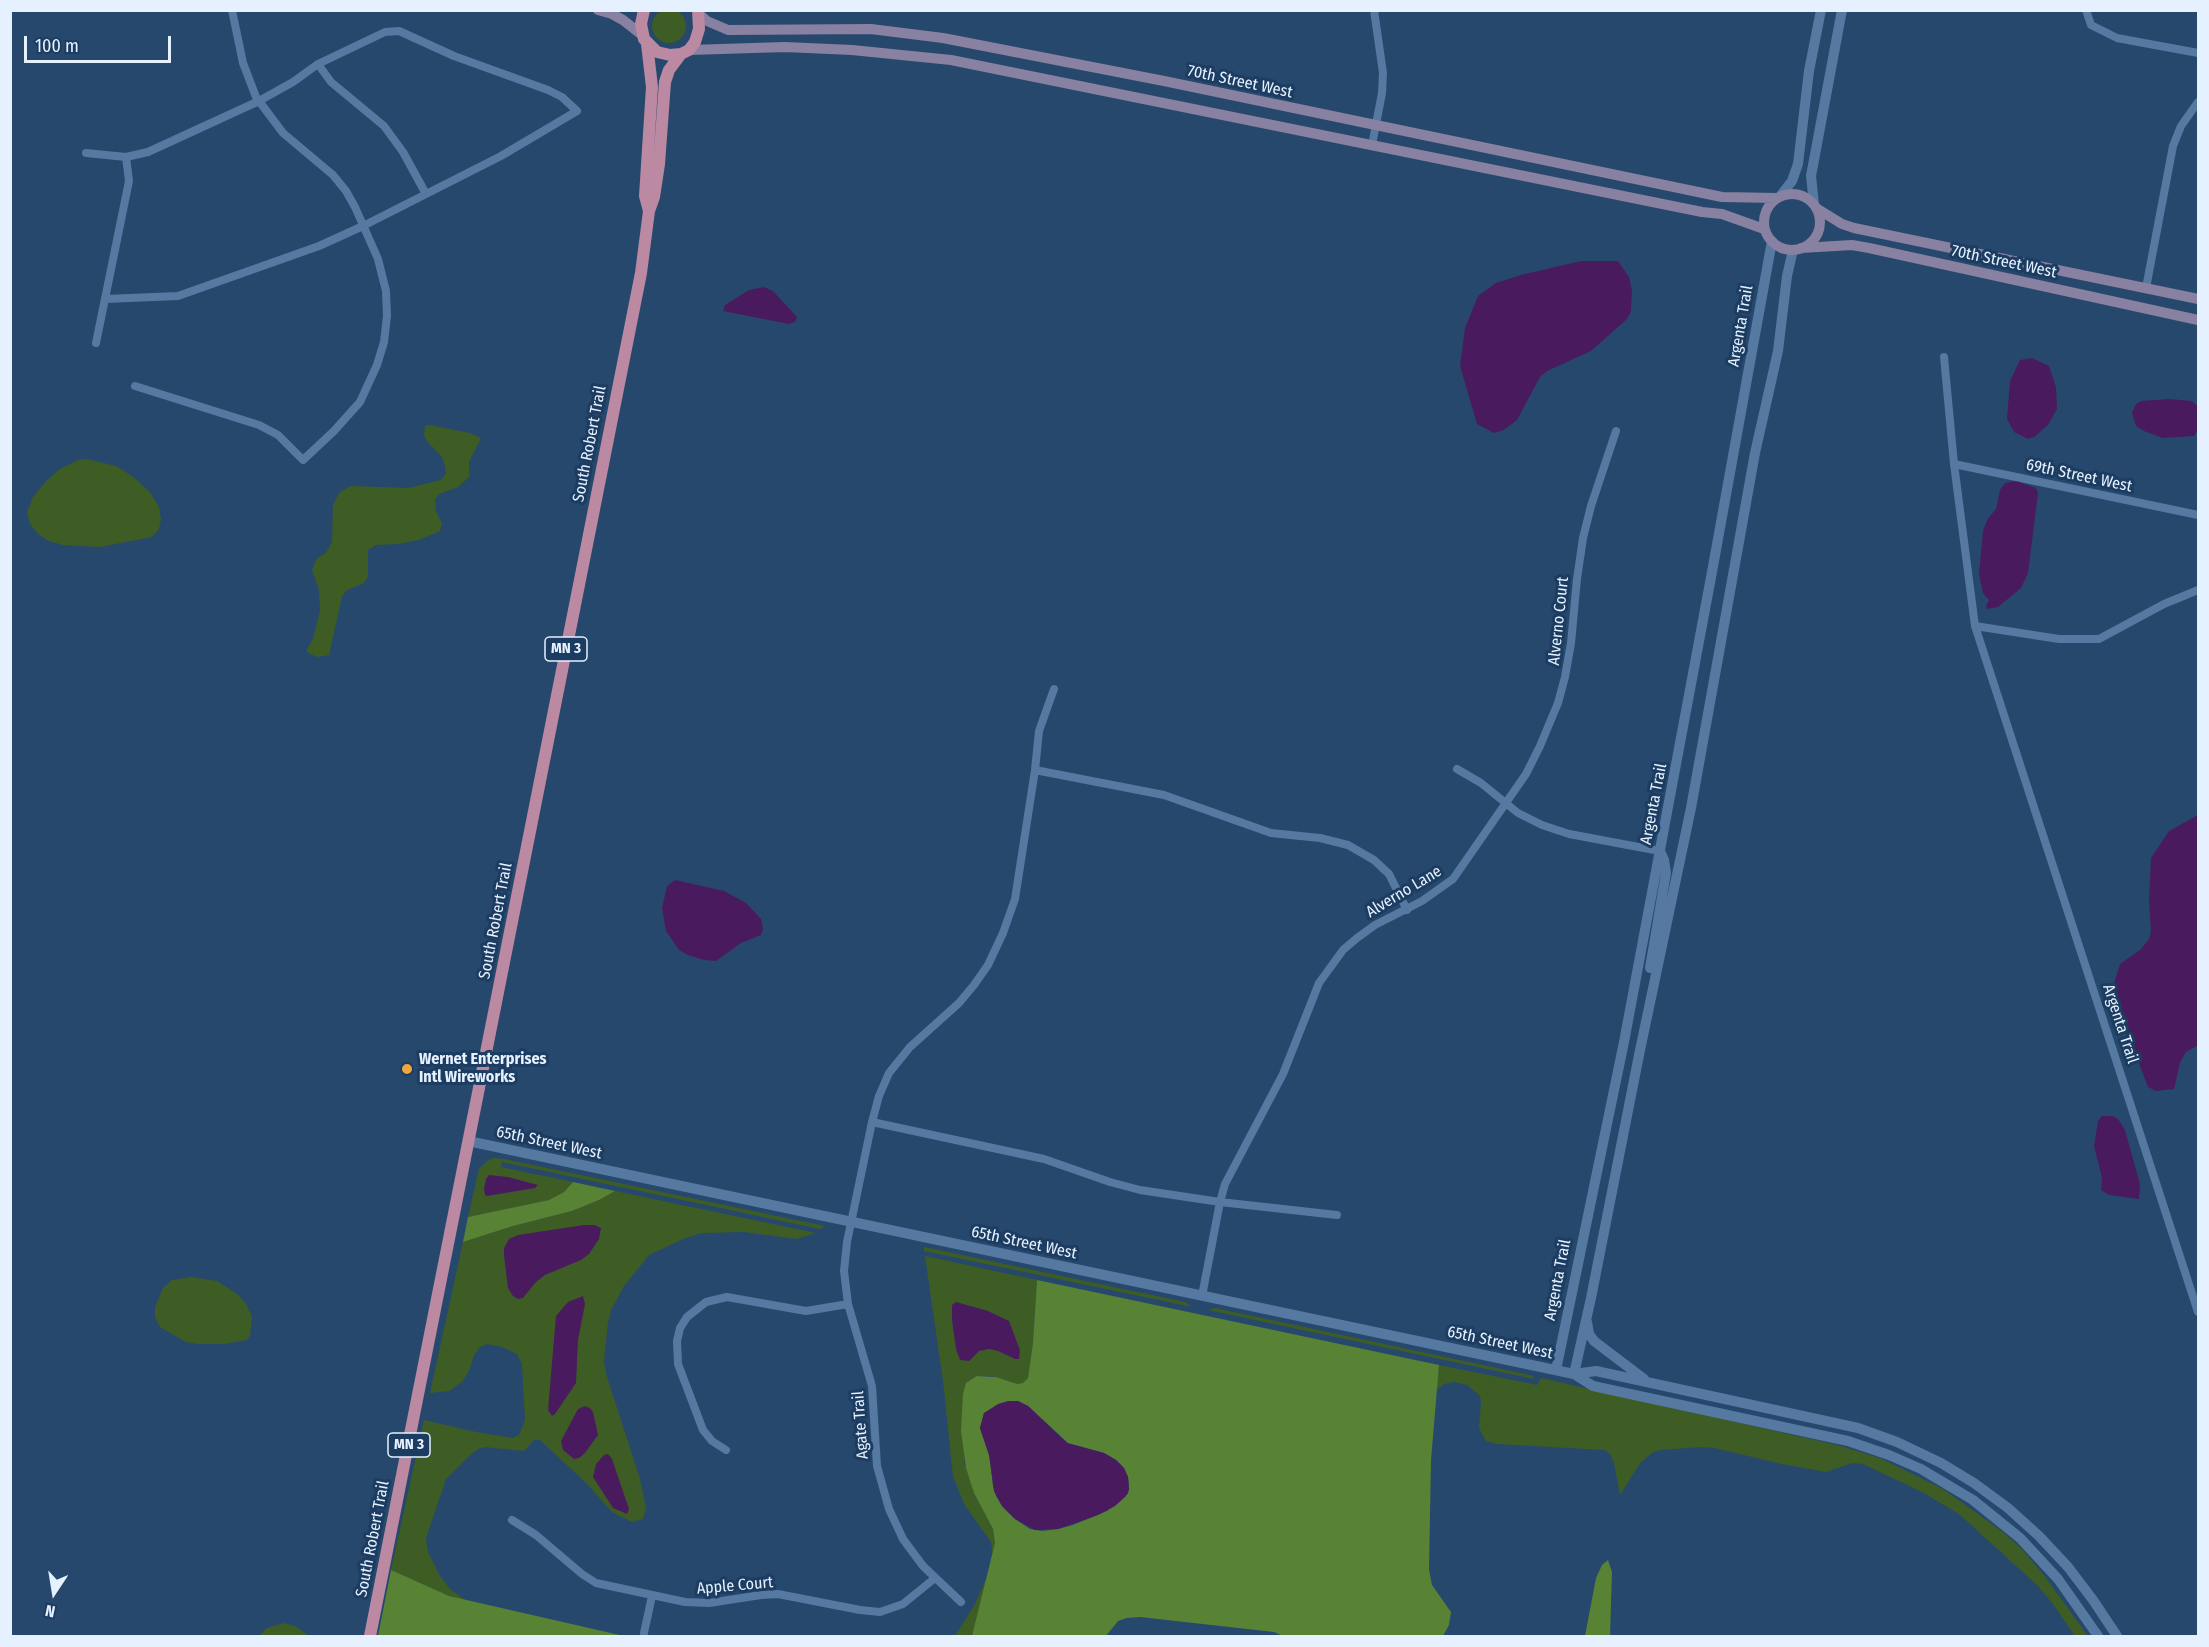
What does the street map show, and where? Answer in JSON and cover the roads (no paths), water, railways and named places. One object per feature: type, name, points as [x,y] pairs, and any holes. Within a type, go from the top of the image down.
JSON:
[{"type":"main road","points":[[598,10],[623,20],[657,52],[664,55],[786,46],[951,60],[1702,212],[1722,214],[1764,229]]},
{"type":"main road","name":"South Robert Trail","points":[[644,10],[642,15],[644,39],[652,87],[645,196],[649,211]]},
{"type":"main road","name":"South Robert Trail","points":[[370,1636],[641,273],[649,211],[654,197],[659,164],[665,82],[669,70],[698,35],[698,12]]},
{"type":"main road","name":"70th Street West","points":[[698,12],[707,21],[728,30],[871,29],[942,38],[1731,198],[1778,197]]},
{"type":"main road","points":[[1797,194],[1815,206],[1820,220],[1819,229],[1809,244],[1797,249],[1784,249],[1772,241],[1764,229],[1765,210],[1778,197],[1797,194]]},
{"type":"main road","name":"70th Street West","points":[[1815,206],[1842,224],[1854,228],[2199,299]]},
{"type":"main road","name":"70th Street West","points":[[1797,249],[1852,245],[1869,248],[2199,320]]},
{"type":"street","points":[[135,386],[259,424],[278,435],[303,460],[360,402],[377,365],[384,342],[387,316],[386,291],[378,259],[363,226],[346,191],[333,175],[283,133],[259,101],[243,63],[232,10]]},
{"type":"street","points":[[1372,145],[1382,93],[1383,73],[1374,10]]},
{"type":"street","points":[[1778,197],[1792,181],[1798,164],[1809,71],[1821,10]]},
{"type":"street","points":[[1815,206],[1811,176],[1842,10]]},
{"type":"street","points":[[2086,10],[2091,25],[2116,38],[2199,53]]},
{"type":"street","points":[[86,153],[126,157],[147,152],[182,138],[259,101],[293,82],[318,64],[385,32],[399,31],[454,56],[548,90],[577,111],[501,156],[319,246],[178,296],[105,299]]},
{"type":"street","points":[[318,64],[331,82],[384,126],[403,152],[426,195]]},
{"type":"street","points":[[2146,288],[2173,146],[2181,126],[2199,102]]},
{"type":"street","points":[[96,343],[129,181],[126,157]]},
{"type":"street","name":"Argenta Trail","points":[[1556,1370],[1622,1053],[1772,241]]},
{"type":"street","points":[[1574,1374],[1691,808],[1755,453],[1778,351],[1787,276],[1797,249]]},
{"type":"street","name":"Argenta Trail","points":[[1944,357],[1954,464],[1975,626],[2199,1312]]},
{"type":"street","name":"Alverno Court","points":[[1505,804],[1534,759],[1550,724],[1569,664],[1576,579],[1584,531],[1598,481],[1616,431]]},
{"type":"street","name":"69th Street West","points":[[1954,464],[2199,515]]},
{"type":"street","points":[[1975,626],[2060,639],[2099,639],[2164,604],[2199,590]]},
{"type":"street","name":"Agate Trail","points":[[961,1602],[917,1559],[903,1539],[886,1501],[876,1457],[874,1401],[870,1379],[848,1304],[844,1266],[872,1122],[881,1090],[893,1068],[910,1047],[959,1003],[974,985],[997,948],[1015,899],[1039,731],[1054,689]]},
{"type":"street","points":[[1457,769],[1481,783],[1505,804],[1556,831],[1660,851],[1666,873],[1650,971],[1651,1001]]},
{"type":"street","points":[[1035,770],[1164,795],[1271,834],[1320,838],[1348,845],[1374,860],[1389,874],[1407,910]]},
{"type":"street","name":"Alverno Lane","points":[[1202,1296],[1225,1184],[1283,1074],[1311,998],[1319,983],[1343,950],[1375,925],[1407,910],[1453,879],[1505,804]]},
{"type":"street","points":[[872,1122],[1044,1159],[1140,1190],[1220,1202],[1337,1215]]},
{"type":"street","name":"65th Street West","points":[[468,1141],[1556,1370],[1574,1374],[1593,1386],[1848,1441],[1889,1455],[1921,1470],[1973,1500],[2019,1538],[2069,1593],[2098,1636]]},
{"type":"street","points":[[726,1450],[712,1441],[703,1430],[678,1364],[676,1341],[687,1317],[706,1302],[727,1297],[806,1311],[848,1304]]},
{"type":"street","points":[[1588,1313],[1588,1328],[1594,1341],[1650,1383]]},
{"type":"street","name":"65th Street West","points":[[1574,1374],[1596,1371],[1846,1425],[1897,1442],[1941,1463],[1991,1495],[2039,1536],[2081,1584],[2117,1636]]},
{"type":"street","name":"Apple Court","points":[[512,1520],[530,1531],[589,1579],[609,1587],[699,1604],[778,1594],[880,1612],[903,1604],[935,1578]]},
{"type":"street","points":[[644,1633],[652,1596]]},
{"type":"place","name":"Wernet Enterprises Intl Wireworks","points":[[407,1069]]}]
